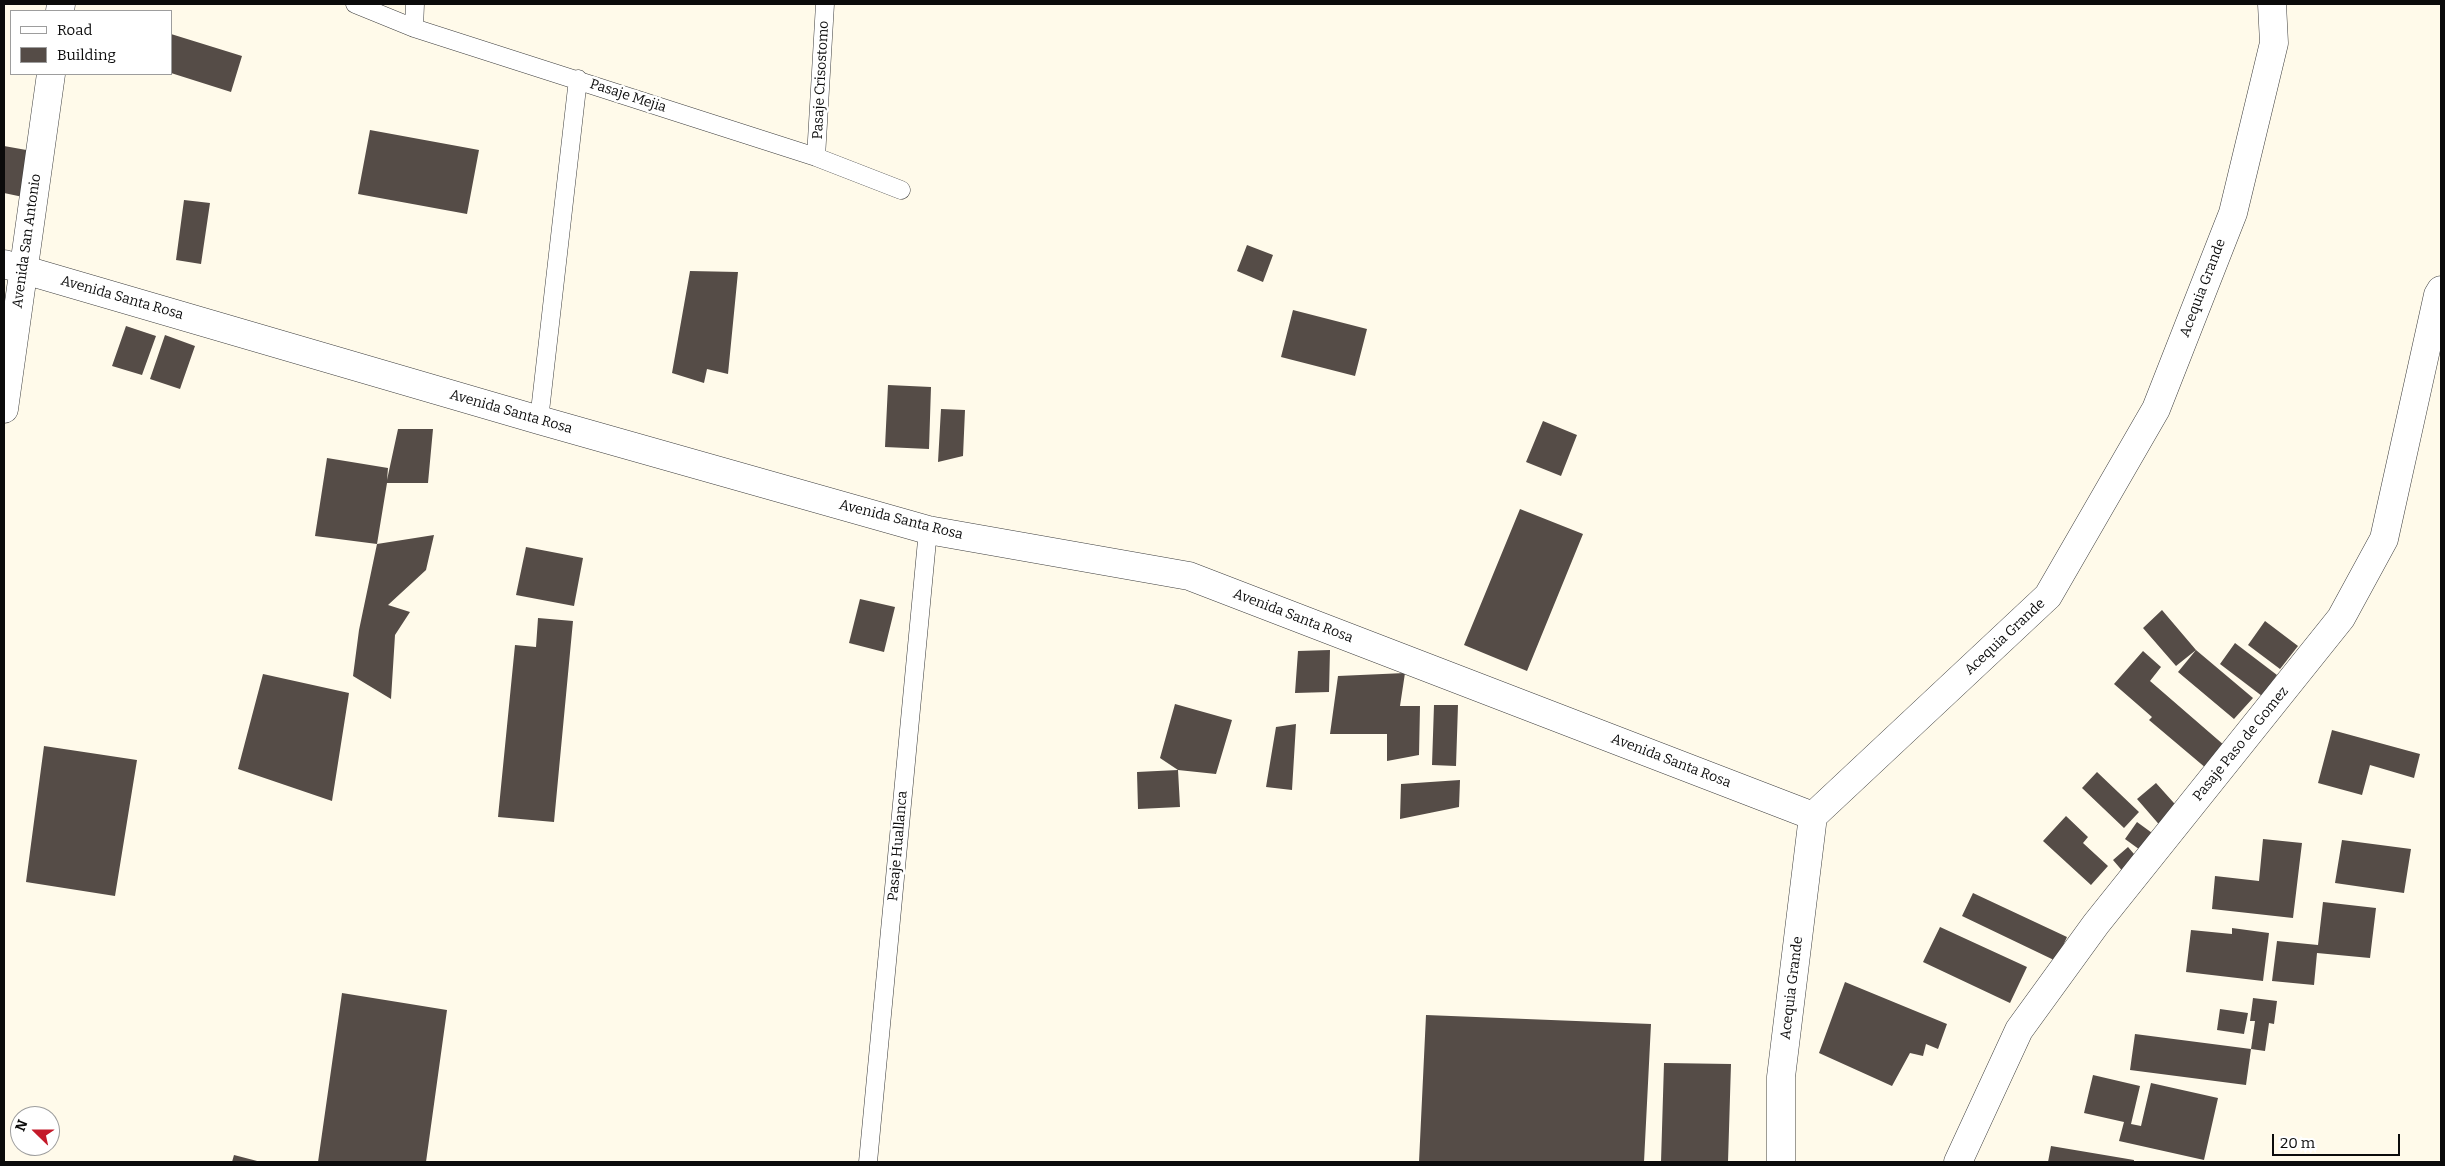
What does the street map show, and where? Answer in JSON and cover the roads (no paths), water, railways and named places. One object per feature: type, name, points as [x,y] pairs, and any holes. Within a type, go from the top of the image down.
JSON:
[{"type":"street","name":"Acequia Grande","points":[[1781,1162],[1781,1077],[1813,816],[2048,596],[2156,409],[2233,213],[2274,43],[2272,4]]},
{"type":"street","name":"Avenida San Antonio","points":[[4,409],[13,267],[51,75]]},
{"type":"street","name":"Avenida Santa Rosa","points":[[13,267],[539,420],[928,530],[1189,576],[1813,816]]},
{"type":"street","name":"Pasaje Paso de Gomez","points":[[1958,1162],[2019,1030],[2096,924],[2306,663],[2346,609],[2384,539],[2438,295],[2441,290]]},
{"type":"lane","name":"Pasaje Mejia","points":[[355,4],[414,28],[578,79],[816,157],[901,190]]},
{"type":"lane","points":[[414,28],[415,4]]},
{"type":"lane","name":"Pasaje Crisostomo","points":[[816,157],[826,4]]},
{"type":"lane","points":[[539,420],[578,79]]},
{"type":"lane","name":"Pasaje Huallanca","points":[[868,1162],[928,530]]}]
